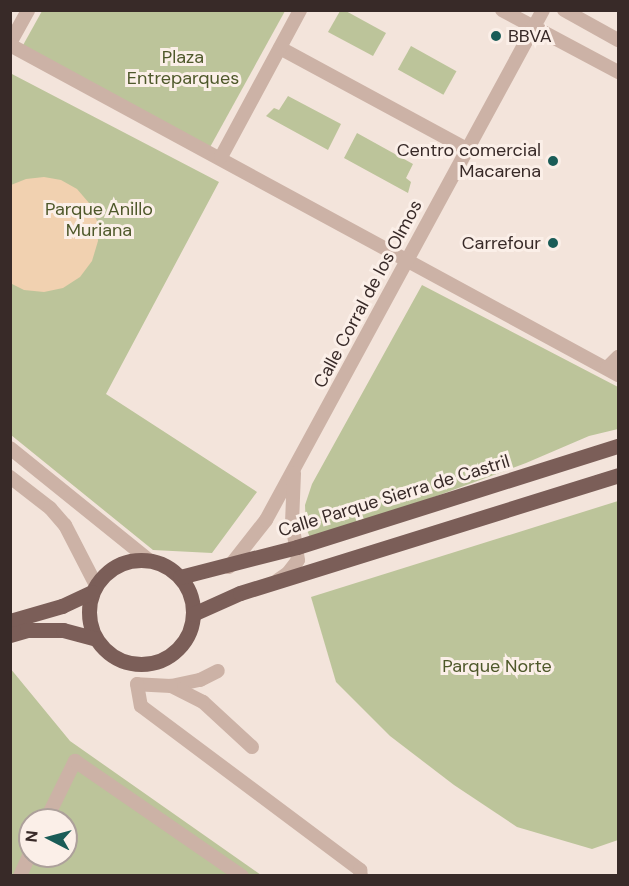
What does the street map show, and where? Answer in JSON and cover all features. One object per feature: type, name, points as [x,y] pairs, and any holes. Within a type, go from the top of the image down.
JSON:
[{"type":"main road","name":"Calle Parque Sierra de Castril","points":[[180,577],[229,567],[297,547],[618,446]]},
{"type":"main road","points":[[193,614],[240,593],[618,475]]},
{"type":"main road","points":[[10,621],[62,606],[94,588],[110,570],[129,561],[149,560],[166,566],[180,577],[190,594],[193,614],[184,642],[172,655],[145,664],[117,659],[96,639],[63,630],[27,630],[10,635]]},
{"type":"main road","points":[[94,588],[89,616],[96,639]]},
{"type":"street","points":[[28,10],[10,44],[613,372],[618,357]]},
{"type":"street","points":[[221,157],[300,10]]},
{"type":"street","points":[[502,10],[618,72]]},
{"type":"street","name":"Calle Corral de los Olmos","points":[[229,567],[266,520],[543,10]]},
{"type":"street","points":[[564,10],[618,39]]},
{"type":"street","points":[[280,48],[467,149]]},
{"type":"street","points":[[10,448],[149,560]]},
{"type":"street","points":[[274,583],[288,573],[298,560],[292,523],[295,468]]},
{"type":"street","points":[[10,477],[50,508],[65,525],[94,588]]},
{"type":"street","points":[[218,671],[200,680],[171,686],[137,684],[141,706],[360,870],[361,876]]},
{"type":"street","points":[[171,686],[204,702],[252,747]]},
{"type":"street","points":[[52,808],[75,761],[243,876]]},
{"type":"green space","points":[[344,10],[386,33],[373,56],[328,32],[340,11]]},
{"type":"green space","name":"Plaza Entreparques","points":[[42,11],[285,11],[209,149],[22,47]]},
{"type":"green space","points":[[411,46],[456,71],[443,95],[398,70]]},
{"type":"green space","name":"Parque Anillo Muriana","points":[[10,73],[219,182],[106,394],[257,492],[212,553],[153,550],[11,435]]},
{"type":"green space","points":[[288,96],[341,124],[328,150],[266,116],[274,108],[279,110]]},
{"type":"green space","points":[[357,133],[413,164],[406,178],[411,182],[408,193],[344,158]]},
{"type":"green space","points":[[422,285],[618,387],[618,429],[589,436],[526,463],[312,542],[306,528],[305,505],[312,484]]},
{"type":"green space","name":"Parque Norte","points":[[618,501],[618,840],[592,849],[517,827],[454,785],[390,736],[336,682],[311,597]]},
{"type":"green space","points":[[10,668],[70,741],[261,875],[11,875]]},
{"type":"sand","points":[[44,177],[61,180],[77,189],[89,203],[97,221],[98,241],[92,261],[80,277],[63,288],[44,292],[24,290],[10,283],[11,185],[26,179]]},
{"type":"place","name":"BBVA","points":[[496,36]]},
{"type":"place","name":"Centro comercial Macarena","points":[[553,161]]},
{"type":"place","name":"Carrefour","points":[[553,243]]}]
